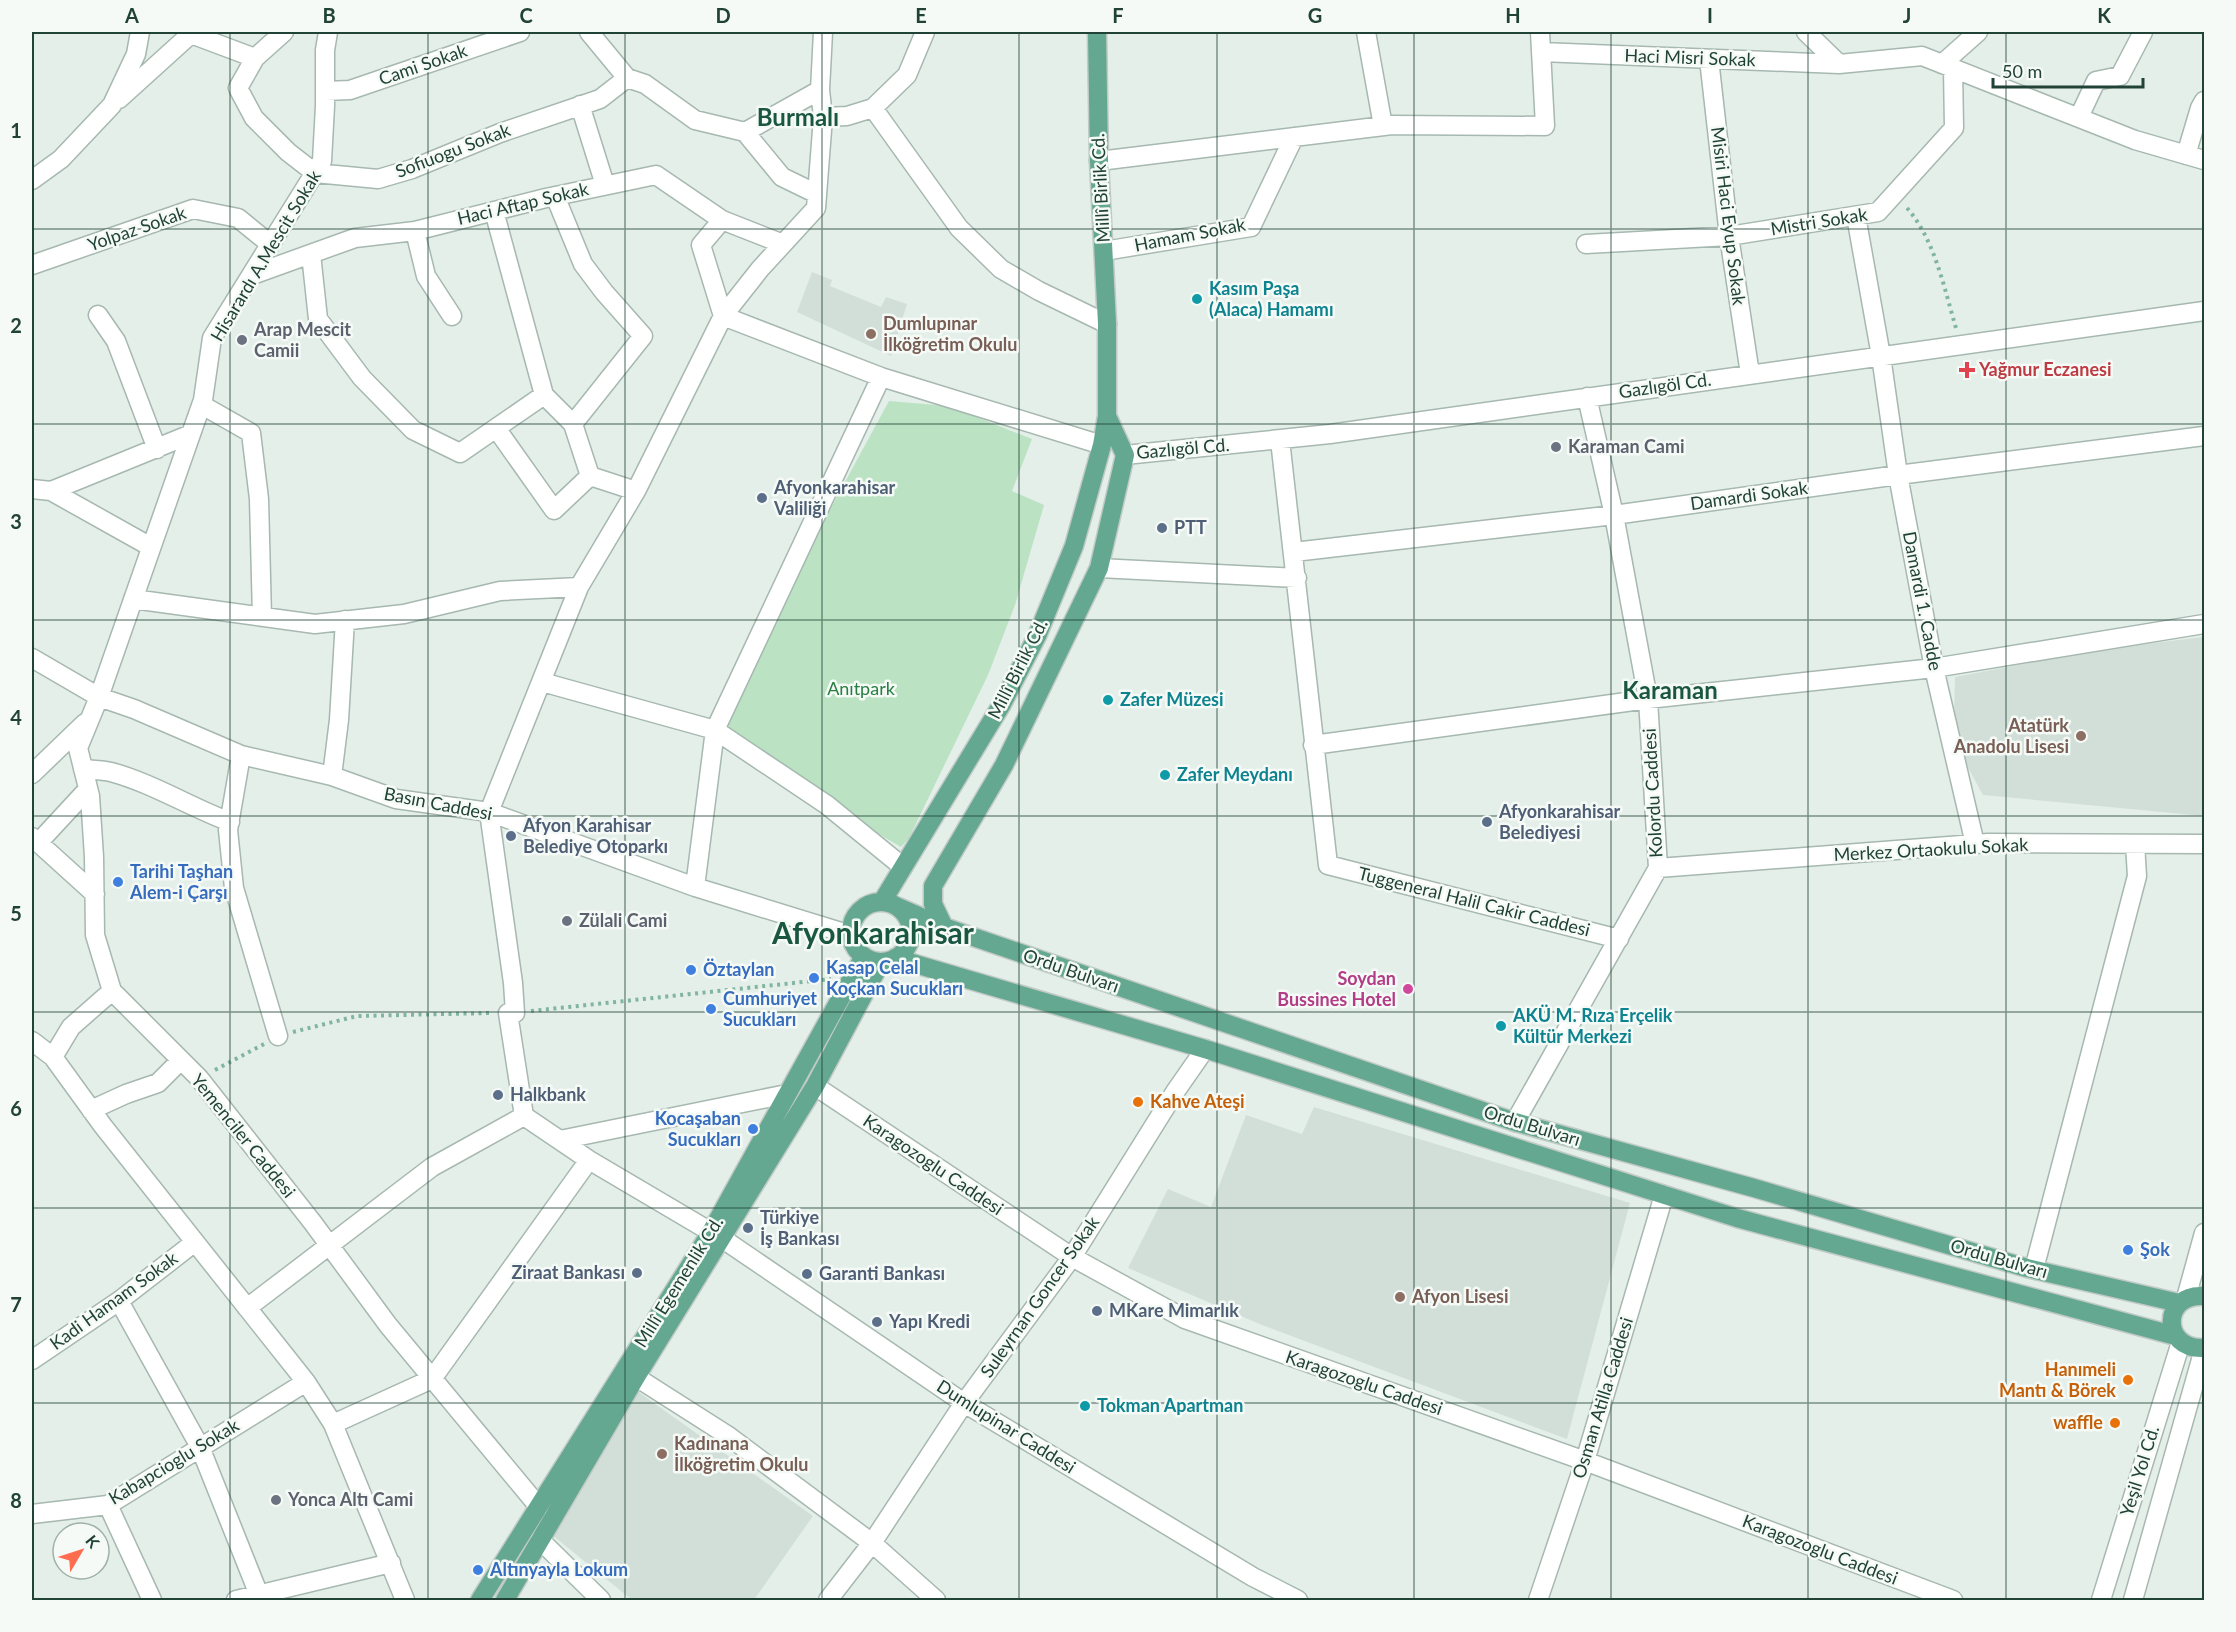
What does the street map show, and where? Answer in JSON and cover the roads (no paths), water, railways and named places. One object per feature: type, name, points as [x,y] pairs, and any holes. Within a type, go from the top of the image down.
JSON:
[{"type":"main road","name":"Millî Birlik Cd.","points":[[890,904],[903,867],[1002,704],[1037,636],[1074,546],[1102,445],[1107,416],[1107,324],[1099,161],[1096,32]]},
{"type":"main road","name":"Millî Birlik Cd.","points":[[944,927],[933,904],[933,886],[1004,765],[1099,568],[1125,454],[1107,416]]},
{"type":"main road","points":[[1102,445],[1125,454]]},
{"type":"main road","points":[[872,903],[890,904],[905,914],[910,924],[909,944],[903,952],[888,960],[864,956],[857,950],[851,935],[856,915],[862,908],[872,903]]},
{"type":"main road","name":"Ordu Bulvarı","points":[[890,904],[944,927],[1515,1122],[2034,1269],[2190,1299]]},
{"type":"main road","name":"Millî Egemenlik Cd.","points":[[504,1600],[717,1235],[788,1094],[864,956]]},
{"type":"main road","name":"Ordu Bulvarı","points":[[888,960],[1205,1049],[1737,1218],[2178,1339],[2188,1347],[2205,1349]]},
{"type":"main road","name":"Millî Egemenlik Cd.","points":[[480,1600],[815,1086],[888,960]]},
{"type":"main road","points":[[2178,1339],[2172,1319],[2190,1299]]},
{"type":"street","points":[[112,105],[136,54],[140,32]]},
{"type":"street","points":[[284,32],[255,58],[238,88],[254,118],[288,152],[315,173]]},
{"type":"street","name":"Hisarardı A.Mescit Sokak","points":[[99,697],[202,405],[212,338],[322,161],[325,50],[328,32]]},
{"type":"street","name":"Cami Sokak","points":[[325,91],[350,90],[520,32]]},
{"type":"street","points":[[589,32],[627,78],[645,84],[695,120],[745,132],[782,177],[817,194]]},
{"type":"street","points":[[247,1308],[328,1244],[432,1167],[524,1116],[511,1013],[513,983],[489,812],[579,587],[636,491],[723,316],[816,208],[823,117],[820,90],[822,32]]},
{"type":"street","points":[[823,117],[847,116],[873,108],[907,75],[925,32]]},
{"type":"street","points":[[1366,32],[1383,126]]},
{"type":"street","points":[[1099,161],[1383,126],[1545,126],[1540,32]]},
{"type":"street","points":[[1806,32],[1839,64]]},
{"type":"street","points":[[2079,117],[2096,81],[2121,76],[2143,32]]},
{"type":"street","points":[[32,180],[61,159],[112,105],[192,33],[255,58]]},
{"type":"street","points":[[1947,66],[1968,35]]},
{"type":"street","name":"Haci Misri Sokak","points":[[1541,52],[1839,64],[1922,56],[2135,140],[2205,160]]},
{"type":"street","name":"Misiri Haci Eyup Sokak","points":[[1708,59],[1729,236],[1750,374]]},
{"type":"street","name":"Mistri Sokak","points":[[1586,244],[1729,236],[1878,212],[1954,128],[1947,66]]},
{"type":"street","name":"Sofiuogu Sokak","points":[[315,173],[378,179],[412,169],[500,133],[600,99],[627,78]]},
{"type":"street","points":[[745,132],[820,90]]},
{"type":"street","points":[[2186,154],[2200,108],[2205,101]]},
{"type":"street","points":[[580,105],[605,185]]},
{"type":"street","points":[[873,108],[959,228],[1001,269],[1039,291],[1107,324]]},
{"type":"street","name":"Hamam Sokak","points":[[1104,251],[1251,227],[1294,137]]},
{"type":"street","name":"Haci Aftap Sokak","points":[[252,274],[355,238],[415,231],[555,196],[656,175],[722,219],[783,244]]},
{"type":"street","points":[[555,196],[583,264],[643,336],[573,424]]},
{"type":"street","name":"Yolpaz Sokak","points":[[32,265],[193,209],[238,218],[270,244]]},
{"type":"street","points":[[494,211],[544,395],[573,424],[590,476]]},
{"type":"street","name":"Damardi 1. Cadde","points":[[1856,216],[1881,356],[1898,475],[1934,668],[1975,844]]},
{"type":"street","points":[[722,219],[701,246],[723,316]]},
{"type":"street","points":[[415,231],[426,276],[452,316]]},
{"type":"street","points":[[311,254],[318,319],[362,378],[413,430],[460,453],[544,395]]},
{"type":"street","name":"Gazlıgöl Cd.","points":[[1125,454],[1280,440],[2205,311]]},
{"type":"street","points":[[98,315],[116,340],[157,449]]},
{"type":"street","points":[[723,316],[881,376],[1102,445]]},
{"type":"street","points":[[695,887],[715,730],[881,376]]},
{"type":"street","name":"Kolordu Caddesi","points":[[1515,1122],[1658,868],[1648,699],[1614,515],[1587,397]]},
{"type":"street","points":[[202,405],[251,433],[259,500],[262,617]]},
{"type":"street","points":[[496,428],[554,510],[590,476]]},
{"type":"street","points":[[51,491],[191,434]]},
{"type":"street","name":"Damardi Sokak","points":[[1294,552],[1614,515],[1898,475],[2205,436]]},
{"type":"street","points":[[1280,440],[1297,578],[1313,745],[1648,699],[1934,668],[2205,624]]},
{"type":"street","points":[[590,476],[636,491]]},
{"type":"street","points":[[32,489],[51,491],[151,547]]},
{"type":"street","points":[[1099,568],[1297,578]]},
{"type":"street","points":[[133,599],[315,624],[404,614],[500,591],[579,587]]},
{"type":"street","points":[[332,776],[339,720],[345,620]]},
{"type":"street","name":"Basın Caddesi","points":[[32,658],[99,697],[134,709],[241,754],[332,776],[396,799],[489,812],[695,887],[851,935]]},
{"type":"street","points":[[542,682],[715,730],[826,805],[903,867]]},
{"type":"street","name":"Yemenciler Caddesi","points":[[99,697],[78,748],[88,789],[94,857],[95,935],[112,991],[180,1061],[200,1078],[388,1324],[539,1507]]},
{"type":"street","points":[[32,774],[89,719]]},
{"type":"street","name":"Tuggeneral Halil Cakir Caddesi","points":[[1313,745],[1328,865],[1619,939]]},
{"type":"street","points":[[241,754],[228,830],[234,888],[278,1036]]},
{"type":"street","points":[[83,769],[110,772],[142,783],[199,811],[230,822]]},
{"type":"street","points":[[88,789],[33,839],[95,894]]},
{"type":"street","name":"Merkez Ortaokulu Sokak","points":[[1658,868],[1975,844],[2205,844]]},
{"type":"street","points":[[2034,1269],[2137,876],[2135,844]]},
{"type":"street","points":[[52,1057],[71,1027],[112,991]]},
{"type":"street","points":[[32,1041],[52,1057],[91,1110],[306,1382],[333,1424],[405,1600]]},
{"type":"street","name":"Suleyrnan Goncer Sokak","points":[[828,1600],[872,1543],[964,1403],[1072,1257],[1175,1092],[1205,1049]]},
{"type":"street","points":[[91,1110],[158,1083],[180,1061]]},
{"type":"street","name":"Karagozoglu Caddesi","points":[[815,1086],[1072,1257],[1185,1319],[1585,1461],[1953,1600]]},
{"type":"street","points":[[560,1140],[788,1094]]},
{"type":"street","name":"Dumlupinar Caddesi","points":[[524,1116],[589,1160],[717,1235],[964,1403],[1253,1577],[1298,1600]]},
{"type":"street","points":[[333,1424],[432,1379],[589,1160]]},
{"type":"street","name":"Osman Atilla Caddesi","points":[[1538,1600],[1585,1461],[1664,1195]]},
{"type":"street","points":[[2190,1299],[2205,1233]]},
{"type":"street","name":"Kadi Hamam Sokak","points":[[32,1359],[119,1301],[195,1242]]},
{"type":"street","points":[[119,1301],[200,1447],[259,1595]]},
{"type":"street","name":"Yeşil Yol Cd.","points":[[2101,1600],[2178,1339]]},
{"type":"street","name":"Yeşil Yol Cd.","points":[[2133,1600],[2205,1349]]},
{"type":"street","points":[[636,1377],[726,1435],[872,1543],[936,1600]]},
{"type":"street","name":"Kabapcioglu Sokak","points":[[32,1514],[108,1505],[306,1382]]},
{"type":"street","points":[[108,1505],[152,1600]]},
{"type":"street","points":[[540,1540],[601,1600]]},
{"type":"street","points":[[236,1600],[391,1563]]},
{"type":"place","name":"Kasım Paşa (Alaca) Hamamı","points":[[1197,299]]},
{"type":"place","name":"Dumlupınar İlköğretim Okulu","points":[[871,334]]},
{"type":"place","name":"Arap Mescit Camii","points":[[242,340]]},
{"type":"place","name":"Yağmur Eczanesi","points":[[1967,370]]},
{"type":"place","name":"Karaman Cami","points":[[1556,447]]},
{"type":"place","name":"Afyonkarahisar Valiliği","points":[[762,498]]},
{"type":"place","name":"PTT","points":[[1162,528]]},
{"type":"place","name":"Zafer Müzesi","points":[[1108,700]]},
{"type":"place","name":"Atatürk Anadolu Lisesi","points":[[2081,736]]},
{"type":"place","name":"Zafer Meydanı","points":[[1165,775]]},
{"type":"place","name":"Afyonkarahisar Belediyesi","points":[[1487,822]]},
{"type":"place","name":"Afyon Karahisar Belediye Otoparkı","points":[[511,836]]},
{"type":"place","name":"Tarihi Taşhan Alem-i Çarşı","points":[[118,882]]},
{"type":"place","name":"Zülali Cami","points":[[567,921]]},
{"type":"place","name":"Öztaylan","points":[[691,970]]},
{"type":"place","name":"Kasap Celal Koçkan Sucukları","points":[[814,978]]},
{"type":"place","name":"Soydan Bussines Hotel","points":[[1408,989]]},
{"type":"place","name":"Cumhuriyet Sucukları","points":[[711,1009]]},
{"type":"place","name":"AKÜ M. Rıza Erçelik Kültür Merkezi","points":[[1501,1026]]},
{"type":"place","name":"Halkbank","points":[[498,1095]]},
{"type":"place","name":"Kahve Ateşi","points":[[1138,1102]]},
{"type":"place","name":"Kocaşaban Sucukları","points":[[753,1129]]},
{"type":"place","name":"Türkiye İş Bankası","points":[[748,1228]]},
{"type":"place","name":"Şok","points":[[2128,1250]]},
{"type":"place","name":"Ziraat Bankası","points":[[637,1273]]},
{"type":"place","name":"Garanti Bankası","points":[[807,1274]]},
{"type":"place","name":"Afyon Lisesi","points":[[1400,1297]]},
{"type":"place","name":"MKare Mimarlık","points":[[1097,1311]]},
{"type":"place","name":"Yapı Kredi","points":[[877,1322]]},
{"type":"place","name":"Hanımeli Mantı & Börek","points":[[2128,1380]]},
{"type":"place","name":"Tokman Apartman","points":[[1085,1406]]},
{"type":"place","name":"waffle","points":[[2115,1423]]},
{"type":"place","name":"Kadınana İlköğretim Okulu","points":[[662,1454]]},
{"type":"place","name":"Yonca Altı Cami","points":[[276,1500]]},
{"type":"place","name":"Altınyayla Lokum","points":[[478,1570]]},
{"type":"district","name":"Burmalı","points":[[798,118]]},
{"type":"district","name":"Karaman","points":[[1670,691]]},
{"type":"district","name":"Afyonkarahisar","points":[[873,934]]},
{"type":"park label","name":"Anıtpark","points":[[861,689]]}]
